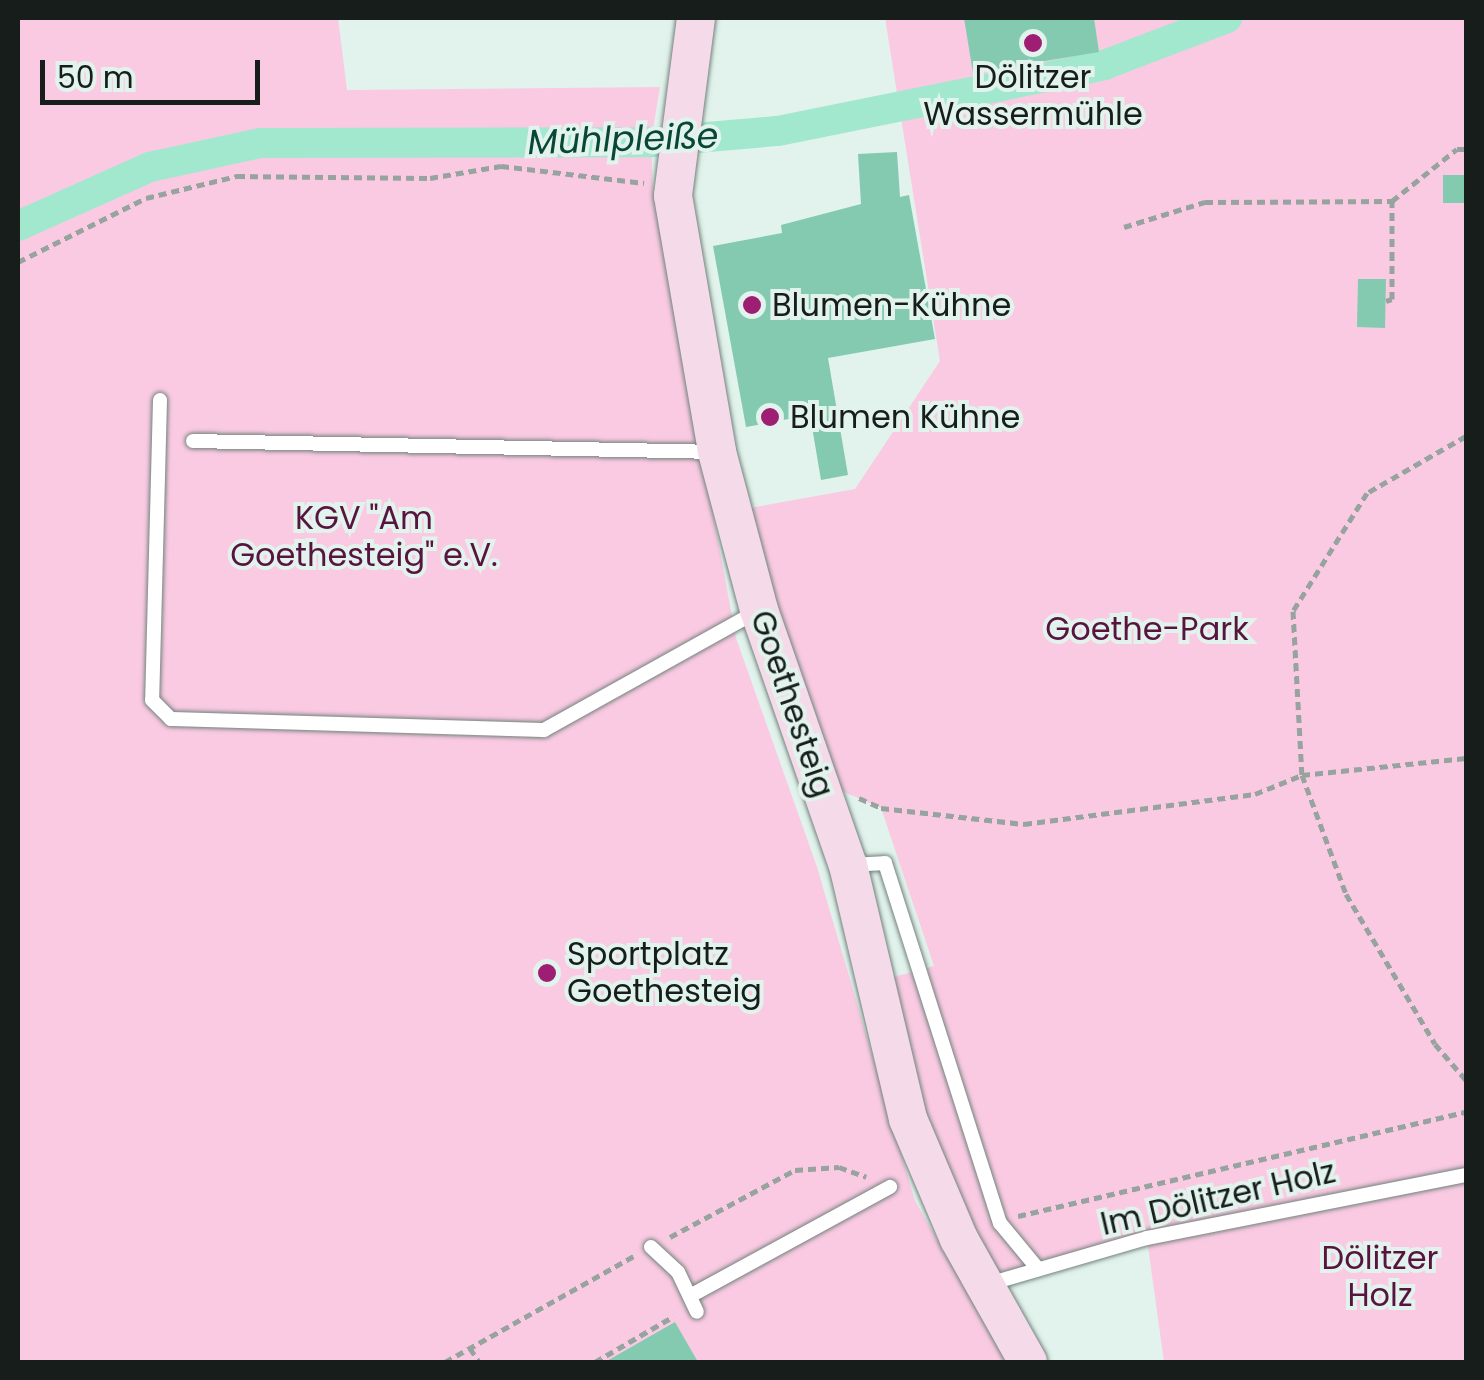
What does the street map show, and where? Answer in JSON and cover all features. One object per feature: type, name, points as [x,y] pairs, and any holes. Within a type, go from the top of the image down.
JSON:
[{"type":"main road","name":"Goethesteig","points":[[696,18],[684,83],[674,180],[718,452],[759,610],[848,865],[908,1119],[985,1285],[1028,1362]]},
{"type":"lane","points":[[160,400],[152,700],[170,719],[544,730],[759,610]]},
{"type":"lane","points":[[193,441],[718,452]]},
{"type":"lane","points":[[848,865],[885,863],[1000,1222],[1038,1269]]},
{"type":"lane","name":"Im Dölitzer Holz","points":[[985,1285],[1256,1214],[1466,1176]]},
{"type":"lane","points":[[652,1247],[678,1272],[693,1304],[890,1187]]},
{"type":"path","points":[[1124,228],[1205,202],[1392,201],[1457,149],[1466,149]]},
{"type":"path","points":[[18,262],[146,198],[237,176],[430,178],[519,167],[658,186],[674,180]]},
{"type":"path","points":[[1386,301],[1392,299],[1392,201]]},
{"type":"path","points":[[1466,436],[1367,493],[1293,612],[1302,775],[1346,894],[1435,1044],[1466,1080]]},
{"type":"path","points":[[819,781],[881,808],[1024,824],[1255,794],[1302,775],[1466,758]]},
{"type":"path","points":[[1000,1222],[1466,1112]]},
{"type":"path","points":[[445,1362],[795,1170],[839,1168],[890,1187]]},
{"type":"path","points":[[595,1362],[693,1304]]},
{"type":"path","points":[[470,1348],[479,1362]]},
{"type":"green space","name":"KGV \"Am Goethesteig\" e.V.","points":[[18,18],[338,18],[347,90],[660,87],[651,142],[653,190],[736,638],[817,867],[915,1201],[1008,1362],[18,1362]]},
{"type":"green space","name":"Goethe-Park","points":[[885,18],[1466,18],[1466,1362],[1164,1362],[1147,1239],[985,1285],[879,981],[934,966],[881,808],[819,781],[733,511],[855,489],[940,361]]},
{"type":"building","name":"Dölitzer Wassermühle","points":[[964,18],[1094,18],[1099,52],[973,73]]},
{"type":"building","points":[[897,152],[900,197],[909,195],[935,339],[828,358],[848,475],[821,480],[810,415],[746,427],[713,246],[782,233],[781,225],[861,204],[858,154]]},
{"type":"building","points":[[1443,175],[1466,175],[1466,203],[1443,203]]},
{"type":"building","points":[[1358,279],[1386,279],[1385,328],[1357,327]]},
{"type":"building","points":[[675,1322],[698,1362],[605,1362]]},
{"type":"waterway","name":"Mühlpleiße","points":[[18,226],[150,167],[260,143],[651,142],[778,131],[1104,65],[1227,18]]},
{"type":"place","name":"Dölitzer Wassermühle","points":[[1033,43]]},
{"type":"place","name":"Blumen-Kühne","points":[[752,305]]},
{"type":"place","name":"Blumen Kühne","points":[[770,417]]},
{"type":"place","name":"Sportplatz Goethesteig","points":[[547,973]]},
{"type":"park label","name":"Dölitzer Holz","points":[[1380,1278]]}]
